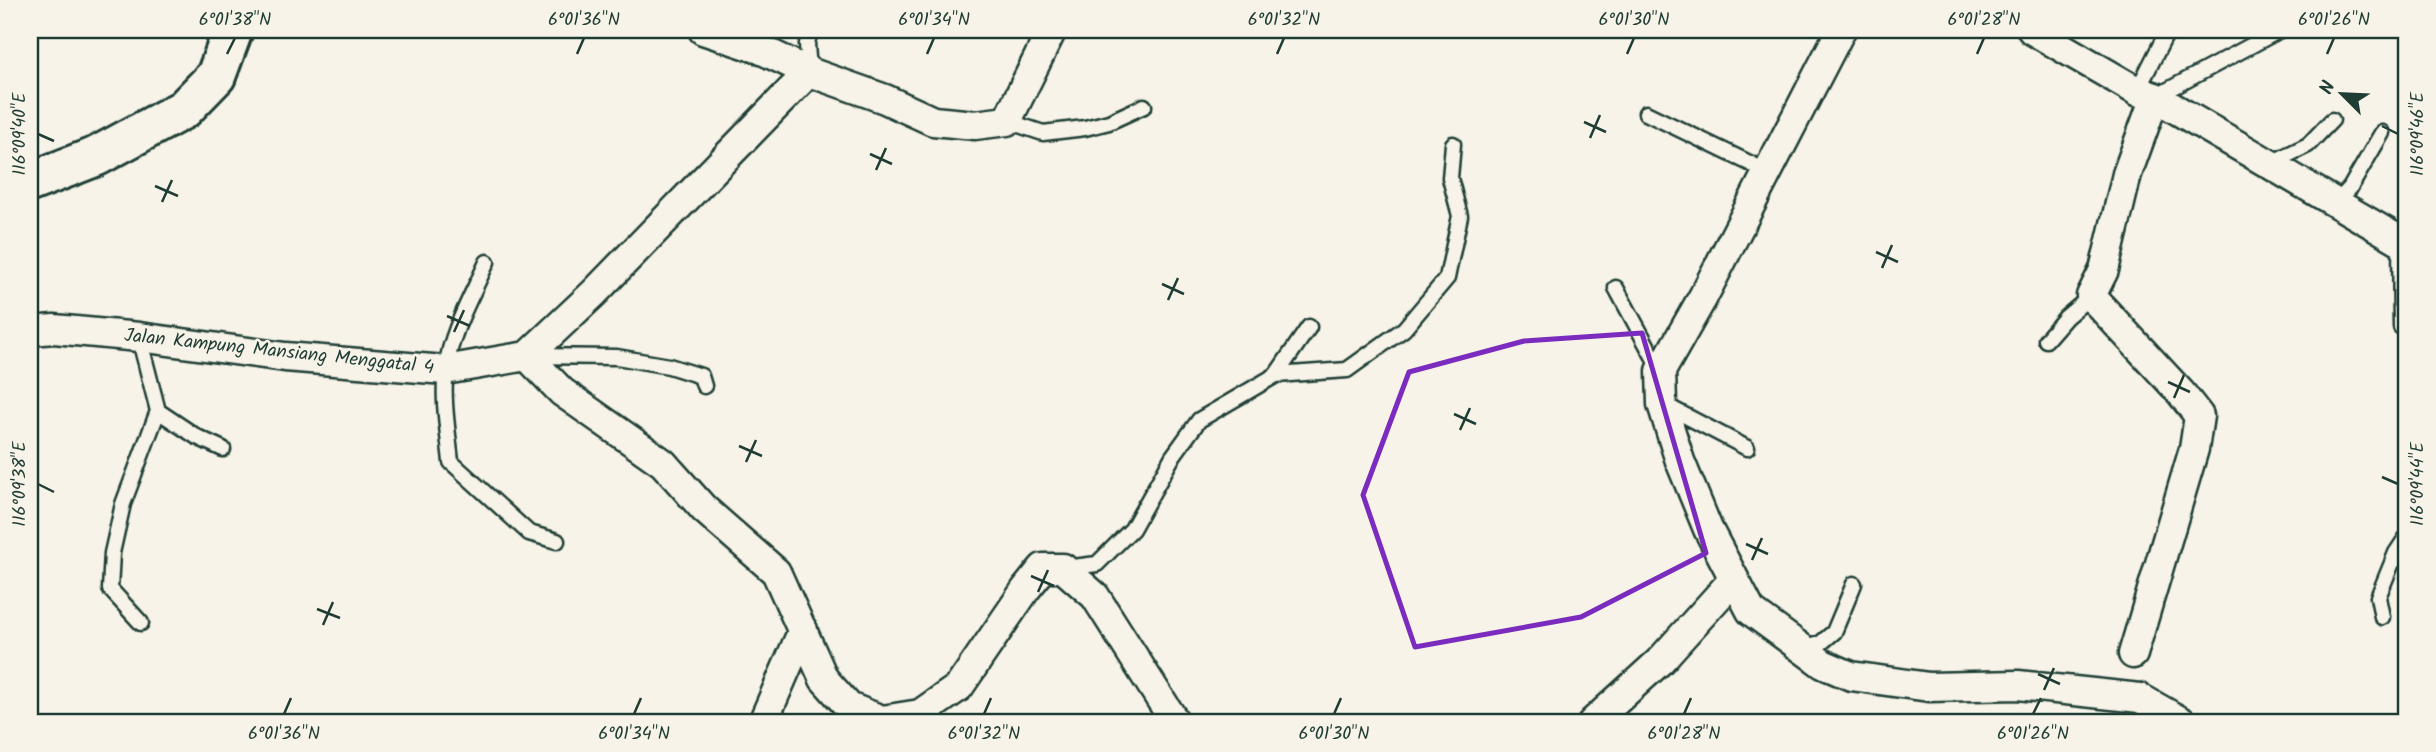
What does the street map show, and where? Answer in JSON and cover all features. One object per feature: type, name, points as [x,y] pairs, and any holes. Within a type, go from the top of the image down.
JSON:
[{"type":"main road","points":[[30,182],[97,156],[184,109],[216,76],[233,30]]},
{"type":"street","points":[[703,30],[760,49],[809,72],[885,99],[933,121],[975,125],[1007,121],[1052,30]]},
{"type":"street","points":[[1841,30],[1703,297],[1661,371],[1662,404],[1680,461],[1708,529],[1751,611],[1823,664],[1851,676],[1929,687],[2018,685],[2140,698],[2182,722]]},
{"type":"street","points":[[2032,30],[2403,242]]},
{"type":"street","points":[[809,72],[594,293],[527,356],[562,392],[663,463],[704,509],[776,572],[824,680],[849,708],[882,720],[920,714],[959,687],[1043,568],[1063,568],[1095,596],[1175,722]]},
{"type":"street","points":[[2133,654],[2194,449],[2199,416],[2091,296],[2104,270],[2146,94]]},
{"type":"street","name":"Jalan Kampung Mansiang Menggatal 4","points":[[30,331],[54,329],[139,337],[285,357],[445,370],[527,356]]},
{"type":"street","points":[[1593,722],[1660,661],[1734,579]]},
{"type":"street","points":[[763,722],[803,630]]},
{"type":"lane","points":[[809,72],[807,44],[810,30]]},
{"type":"lane","points":[[2146,94],[2168,30]]},
{"type":"lane","points":[[2146,94],[2280,30]]},
{"type":"lane","points":[[1007,121],[1043,133],[1053,132],[1109,122],[1144,106]]},
{"type":"lane","points":[[1646,113],[1768,172]]},
{"type":"lane","points":[[2269,164],[2308,145],[2332,120]]},
{"type":"lane","points":[[2336,203],[2350,188],[2382,133]]},
{"type":"lane","points":[[1276,375],[1347,370],[1404,329],[1447,278],[1460,216],[1450,178],[1453,144]]},
{"type":"lane","points":[[2401,327],[2403,242]]},
{"type":"lane","points":[[488,262],[452,342],[445,370],[451,462],[529,533],[557,541]]},
{"type":"lane","points":[[1615,288],[1661,371]]},
{"type":"lane","points":[[2046,340],[2066,317],[2091,296]]},
{"type":"lane","points":[[1063,568],[1097,564],[1132,529],[1173,456],[1199,420],[1276,375],[1309,327]]},
{"type":"lane","points":[[139,337],[158,411],[123,504],[112,553],[110,589],[141,623]]},
{"type":"lane","points":[[527,356],[630,359],[669,366],[702,376],[704,386]]},
{"type":"lane","points":[[1662,404],[1747,448]]},
{"type":"lane","points":[[158,411],[197,437],[223,449]]},
{"type":"lane","points":[[2382,617],[2378,597],[2401,558],[2406,538]]},
{"type":"lane","points":[[1800,647],[1821,643],[1834,632],[1854,584]]},
{"type":"highlighted area","points":[[1642,333],[1706,553],[1581,617],[1415,647],[1363,495],[1409,372],[1524,341]]}]
